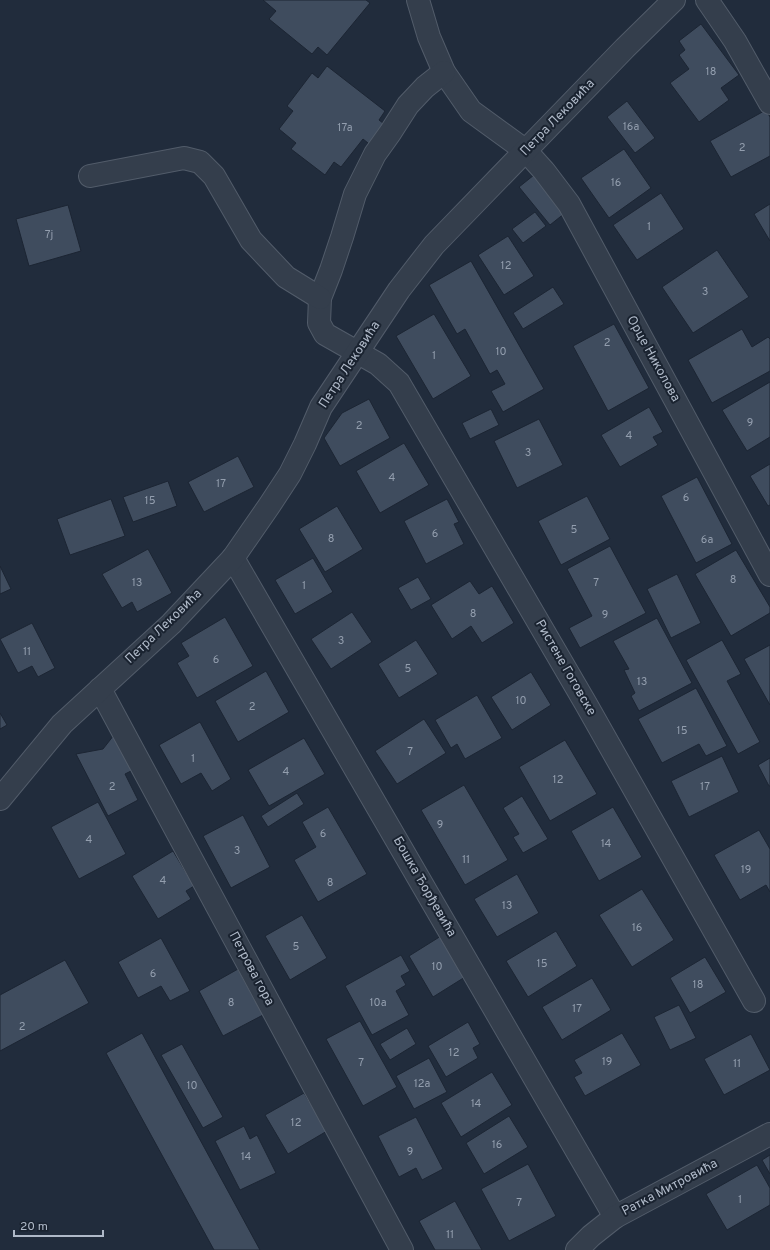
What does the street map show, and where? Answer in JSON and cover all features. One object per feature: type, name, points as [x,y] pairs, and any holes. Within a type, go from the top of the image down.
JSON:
[{"type":"street","name":"Орце Николова","points":[[418,0],[429,37],[444,72],[472,111],[526,150],[569,204],[770,575]]},
{"type":"street","name":"Петра Лековића","points":[[0,799],[62,724],[171,624],[233,558],[290,474],[305,444],[321,406],[399,290],[434,246],[674,0]]},
{"type":"street","points":[[707,0],[735,41],[770,103]]},
{"type":"street","name":"Ристене Гоговске","points":[[444,72],[425,87],[408,105],[375,154],[355,194],[320,298],[319,322],[325,334],[378,364],[399,383],[586,704],[754,1001]]},
{"type":"street","points":[[90,176],[184,158],[200,162],[214,176],[251,240],[286,277],[320,298]]},
{"type":"street","name":"Бошка Ђорђевића","points":[[233,558],[615,1217]]},
{"type":"street","name":"Петрова гора","points":[[100,689],[402,1250]]},
{"type":"street","name":"Ратка Митровића","points":[[577,1250],[590,1236],[615,1217],[770,1134]]},
{"type":"building","points":[[263,0],[366,0],[370,3],[327,55],[318,47],[312,54],[269,19],[276,11]]},
{"type":"building","points":[[701,24],[739,75],[721,88],[729,100],[699,122],[670,83],[689,69],[679,55],[685,50],[679,41]]},
{"type":"building","points":[[327,66],[385,111],[379,120],[388,127],[373,147],[363,139],[341,167],[334,162],[325,175],[291,149],[296,143],[279,129],[293,111],[287,106],[312,73],[318,78]]},
{"type":"building","points":[[627,101],[655,138],[635,153],[607,117]]},
{"type":"building","points":[[766,110],[770,117],[770,156],[731,177],[710,141]]},
{"type":"building","points":[[624,149],[651,188],[609,218],[581,178]]},
{"type":"building","points":[[534,175],[565,213],[550,225],[519,187]]},
{"type":"building","points":[[661,193],[684,229],[637,260],[613,225]]},
{"type":"building","points":[[770,204],[770,241],[754,214]]},
{"type":"building","points":[[68,205],[81,251],[29,266],[16,219]]},
{"type":"building","points":[[535,212],[546,226],[523,243],[512,229]]},
{"type":"building","points":[[508,236],[534,276],[504,295],[478,255]]},
{"type":"building","points":[[717,250],[749,297],[693,333],[662,287]]},
{"type":"building","points":[[471,261],[544,389],[503,412],[491,391],[505,384],[497,370],[490,374],[465,329],[457,334],[429,285]]},
{"type":"building","points":[[553,287],[564,304],[523,329],[513,313]]},
{"type":"building","points":[[434,314],[471,376],[433,399],[396,336]]},
{"type":"building","points":[[614,324],[649,388],[608,411],[573,346]]},
{"type":"building","points":[[742,329],[752,347],[768,337],[770,339],[770,371],[712,403],[688,360]]},
{"type":"building","points":[[770,382],[770,437],[747,451],[722,410]]},
{"type":"building","points":[[369,399],[390,438],[340,466],[324,438],[342,413]]},
{"type":"building","points":[[649,407],[663,432],[653,437],[658,445],[620,467],[601,435]]},
{"type":"building","points":[[491,409],[499,425],[470,439],[462,423]]},
{"type":"building","points":[[539,419],[563,465],[517,488],[494,441]]},
{"type":"building","points":[[404,443],[429,485],[380,513],[356,471]]},
{"type":"building","points":[[238,456],[254,487],[204,512],[188,482]]},
{"type":"building","points":[[770,464],[770,505],[768,506],[750,476]]},
{"type":"building","points":[[697,477],[732,544],[696,563],[661,496]]},
{"type":"building","points":[[168,481],[177,506],[133,522],[123,497]]},
{"type":"building","points":[[587,496],[610,539],[561,565],[538,521]]},
{"type":"building","points":[[111,499],[125,536],[70,555],[57,519]]},
{"type":"building","points":[[447,499],[459,522],[454,524],[464,544],[426,564],[404,521]]},
{"type":"building","points":[[337,506],[363,549],[325,572],[299,529]]},
{"type":"building","points":[[610,546],[646,613],[580,648],[569,628],[592,616],[567,569]]},
{"type":"building","points":[[148,549],[172,593],[137,612],[132,602],[122,608],[102,574]]},
{"type":"building","points":[[736,550],[770,607],[770,613],[731,636],[695,574]]},
{"type":"building","points":[[313,558],[333,592],[295,614],[275,580]]},
{"type":"building","points":[[0,566],[11,589],[0,594]]},
{"type":"building","points":[[677,574],[701,623],[671,638],[647,589]]},
{"type":"building","points":[[418,577],[431,599],[411,610],[398,588]]},
{"type":"building","points":[[470,581],[479,594],[492,586],[514,623],[482,643],[471,626],[452,639],[431,605]]},
{"type":"building","points":[[352,612],[372,642],[331,669],[311,639]]},
{"type":"building","points":[[225,617],[253,666],[197,698],[177,663],[189,656],[181,643]]},
{"type":"building","points":[[657,618],[692,683],[639,711],[631,696],[635,693],[624,670],[629,669],[613,641]]},
{"type":"building","points":[[32,623],[55,668],[38,677],[32,666],[18,673],[0,639]]},
{"type":"building","points":[[416,640],[438,674],[399,698],[378,664]]},
{"type":"building","points":[[722,640],[741,674],[727,681],[760,742],[738,754],[686,660]]},
{"type":"building","points":[[770,645],[770,705],[744,659]]},
{"type":"building","points":[[266,671],[289,712],[238,742],[215,701]]},
{"type":"building","points":[[531,672],[551,705],[512,730],[491,697]]},
{"type":"building","points":[[696,688],[727,746],[706,756],[699,744],[662,763],[638,719]]},
{"type":"building","points":[[477,695],[502,738],[465,759],[457,744],[451,748],[435,720]]},
{"type":"building","points":[[0,713],[7,725],[0,729]]},
{"type":"building","points":[[424,719],[446,753],[397,784],[375,751]]},
{"type":"building","points":[[200,722],[231,779],[212,791],[201,773],[181,784],[159,745]]},
{"type":"building","points":[[114,735],[133,770],[125,774],[138,800],[108,816],[76,754],[103,749]]},
{"type":"building","points":[[304,738],[325,774],[269,806],[248,770]]},
{"type":"building","points":[[565,740],[597,794],[550,821],[519,767]]},
{"type":"building","points":[[722,756],[739,792],[689,817],[671,781]]},
{"type":"building","points":[[770,758],[770,786],[769,786],[758,765]]},
{"type":"building","points":[[464,785],[508,860],[465,885],[421,810]]},
{"type":"building","points":[[297,793],[304,804],[268,827],[261,816]]},
{"type":"building","points":[[522,796],[548,839],[523,853],[513,837],[519,834],[503,808]]},
{"type":"building","points":[[98,802],[126,854],[79,879],[51,827]]},
{"type":"building","points":[[328,807],[367,874],[318,902],[294,860],[316,847],[302,822]]},
{"type":"building","points":[[613,807],[642,857],[599,881],[571,831]]},
{"type":"building","points":[[243,815],[270,867],[231,888],[203,836]]},
{"type":"building","points":[[759,830],[770,849],[770,892],[766,885],[740,900],[714,855]]},
{"type":"building","points":[[173,851],[194,886],[186,891],[191,899],[158,919],[132,876]]},
{"type":"building","points":[[517,874],[539,913],[497,937],[474,899]]},
{"type":"building","points":[[642,889],[674,940],[632,967],[599,915]]},
{"type":"building","points":[[302,915],[327,958],[290,980],[265,936]]},
{"type":"building","points":[[556,931],[577,966],[528,997],[506,961]]},
{"type":"building","points":[[441,936],[465,977],[433,997],[409,956]]},
{"type":"building","points":[[161,938],[190,991],[170,1001],[161,986],[138,998],[118,962]]},
{"type":"building","points":[[401,955],[410,971],[401,976],[406,985],[396,991],[409,1015],[372,1035],[345,986]]},
{"type":"building","points":[[705,957],[726,992],[690,1013],[670,978]]},
{"type":"building","points":[[65,960],[89,1003],[0,1051],[0,995]]},
{"type":"building","points":[[238,969],[263,1015],[223,1036],[199,991]]},
{"type":"building","points":[[592,978],[611,1010],[562,1040],[542,1007]]},
{"type":"building","points":[[679,1005],[696,1038],[670,1050],[654,1017]]},
{"type":"building","points":[[360,1021],[397,1087],[363,1106],[326,1039]]},
{"type":"building","points":[[468,1022],[480,1044],[473,1048],[478,1058],[446,1077],[428,1046]]},
{"type":"building","points":[[407,1028],[416,1044],[390,1060],[380,1044]]},
{"type":"building","points":[[142,1033],[260,1250],[214,1250],[106,1053]]},
{"type":"building","points":[[622,1033],[641,1065],[585,1096],[574,1077],[582,1073],[574,1060]]},
{"type":"building","points":[[751,1034],[770,1070],[724,1095],[704,1059]]},
{"type":"building","points":[[182,1044],[223,1117],[203,1128],[161,1055]]},
{"type":"building","points":[[429,1058],[447,1092],[414,1109],[396,1076]]},
{"type":"building","points":[[492,1072],[512,1105],[461,1137],[441,1103]]},
{"type":"building","points":[[304,1093],[327,1131],[288,1154],[265,1115]]},
{"type":"building","points":[[509,1116],[528,1147],[484,1174],[466,1143]]},
{"type":"building","points":[[416,1117],[443,1169],[422,1180],[416,1168],[399,1177],[378,1136]]},
{"type":"building","points":[[244,1126],[250,1139],[257,1135],[276,1173],[240,1190],[215,1141]]},
{"type":"building","points":[[770,1155],[770,1174],[762,1160]]},
{"type":"building","points":[[528,1164],[556,1216],[509,1241],[481,1189]]},
{"type":"building","points":[[757,1165],[770,1188],[770,1205],[727,1230],[706,1194]]},
{"type":"building","points":[[455,1201],[482,1250],[435,1250],[419,1221]]}]
